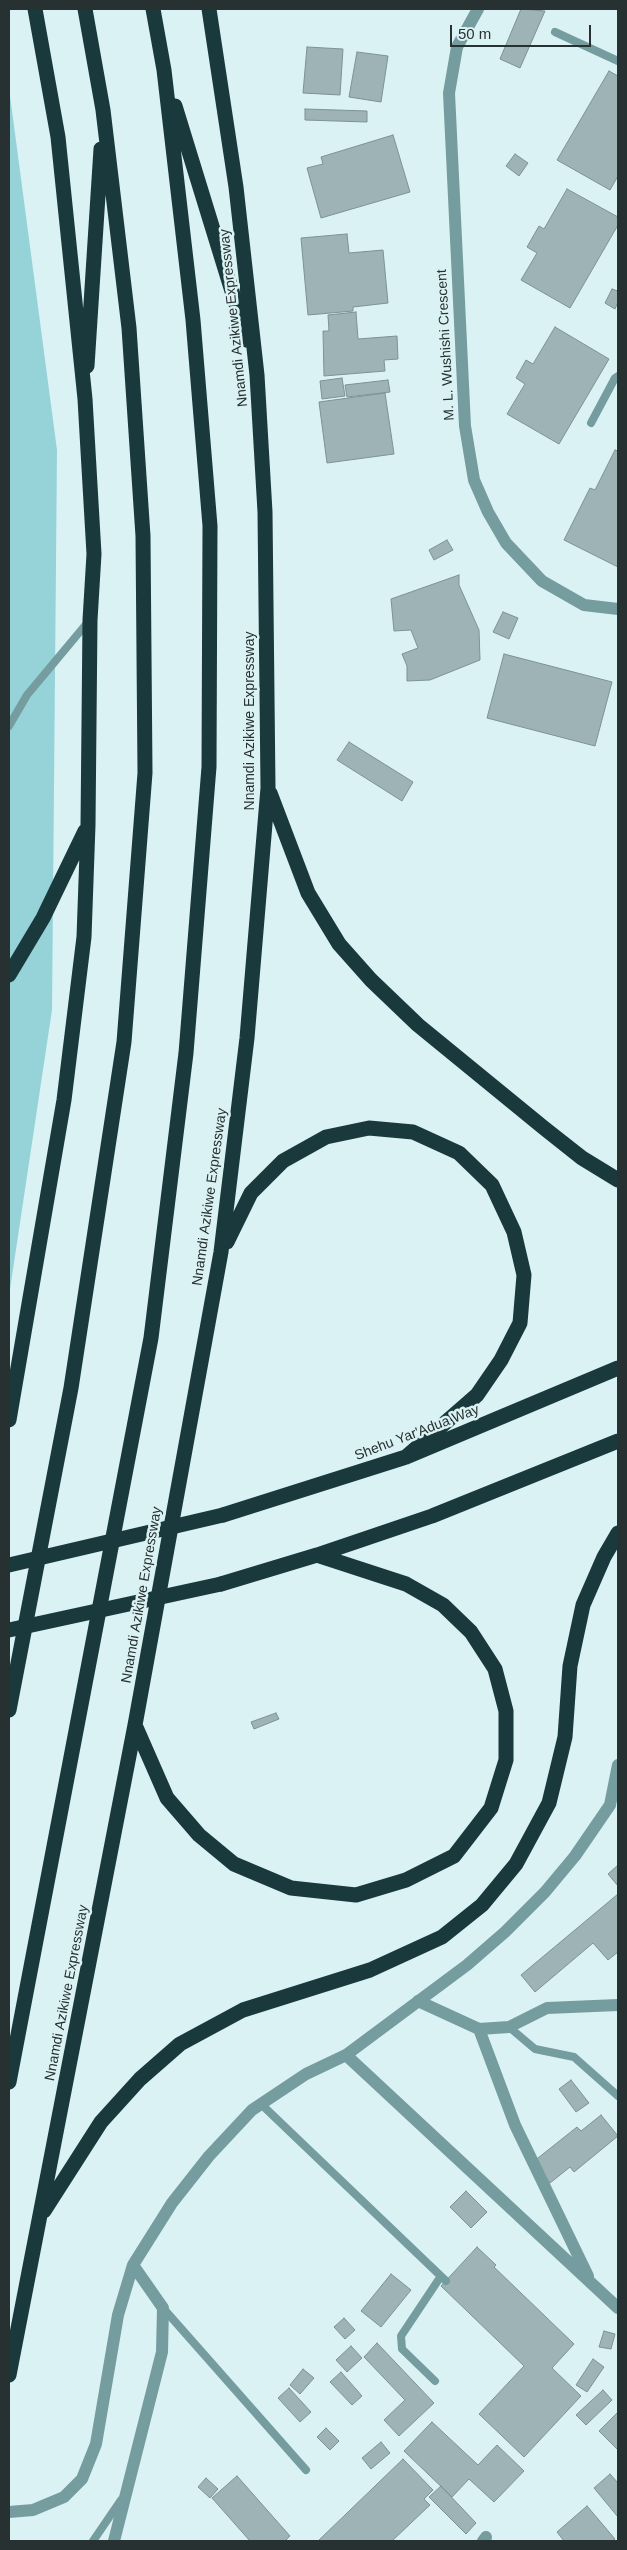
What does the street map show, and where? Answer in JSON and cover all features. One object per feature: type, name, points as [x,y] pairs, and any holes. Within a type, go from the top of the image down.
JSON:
[{"type":"highway","points":[[9,1418],[64,1100],[84,937],[88,825],[90,620],[94,554],[85,399],[58,137],[35,9]]},
{"type":"highway","points":[[9,1710],[71,1388],[124,1042],[145,773],[143,536],[129,328],[103,110],[85,9]]},
{"type":"highway","points":[[9,2082],[151,1338],[186,1053],[209,777],[210,526],[193,320],[164,70],[153,9]]},
{"type":"highway","name":"Nnamdi Azikiwe Expressway","points":[[9,2375],[135,1724],[221,1252],[247,1038],[268,788],[264,512],[257,375],[236,186],[209,9]]},
{"type":"highway","points":[[164,70],[257,375]]},
{"type":"highway","points":[[85,399],[103,110]]},
{"type":"highway","points":[[268,788],[308,893],[339,944],[371,980],[418,1025],[544,1128],[582,1158],[618,1180]]},
{"type":"highway","points":[[9,975],[43,918],[88,825]]},
{"type":"highway","points":[[221,1252],[251,1193],[283,1161],[326,1137],[369,1128],[413,1132],[459,1153],[492,1185],[514,1232],[524,1275],[520,1323],[501,1360],[477,1395],[406,1457]]},
{"type":"highway","name":"Shehu Yar'Adua Way","points":[[9,1565],[223,1515],[406,1457],[618,1368]]},
{"type":"highway","points":[[9,1630],[221,1584],[317,1555],[432,1516],[618,1441]]},
{"type":"highway","points":[[39,2219],[102,2122],[140,2079],[180,2044],[244,2010],[370,1970],[442,1937],[482,1905],[516,1864],[549,1803],[565,1737],[570,1666],[583,1605],[618,1533]]},
{"type":"highway","points":[[135,1724],[167,1798],[199,1835],[234,1864],[283,1885],[291,1888],[356,1895],[406,1880],[454,1856],[491,1808],[506,1760],[506,1711],[495,1669],[471,1632],[442,1605],[406,1584],[317,1555]]},
{"type":"street","name":"M. L. Wushishi Crescent","points":[[478,9],[457,47],[449,94],[465,426],[474,480],[488,512],[506,543],[542,581],[584,605],[618,609]]},
{"type":"street","points":[[9,2512],[33,2510],[64,2497],[82,2478],[96,2444],[118,2315],[133,2264],[177,2196],[209,2156],[252,2110],[306,2074],[346,2055],[467,1965],[545,1892],[575,1856],[610,1805],[618,1765]]},
{"type":"street","points":[[418,2001],[479,2029],[509,2026],[547,2008],[618,2004]]},
{"type":"street","points":[[479,2029],[515,2125],[592,2283]]},
{"type":"street","points":[[346,2055],[618,2308]]},
{"type":"street","points":[[114,2541],[162,2352],[162,2308],[133,2264]]},
{"type":"lane","points":[[555,32],[618,61]]},
{"type":"lane","points":[[591,423],[614,378],[618,376]]},
{"type":"lane","points":[[9,726],[26,695],[90,620]]},
{"type":"lane","points":[[509,2026],[535,2049],[574,2057],[618,2096]]},
{"type":"lane","points":[[261,2104],[443,2278],[401,2336],[402,2350],[435,2381]]},
{"type":"lane","points":[[162,2308],[306,2470]]},
{"type":"lane","points":[[93,2541],[128,2490]]},
{"type":"shaded area","points":[[9,88],[57,450],[52,1010],[9,1296]]},
{"type":"building","points":[[521,9],[545,11],[520,68],[500,59]]},
{"type":"building","points":[[307,47],[343,49],[340,95],[303,93]]},
{"type":"building","points":[[357,52],[388,56],[381,102],[349,97]]},
{"type":"building","points":[[609,71],[618,76],[618,176],[610,190],[557,160]]},
{"type":"building","points":[[305,109],[367,111],[367,122],[305,120]]},
{"type":"building","points":[[393,135],[410,192],[321,218],[307,168],[323,164],[321,157]]},
{"type":"building","points":[[515,154],[528,163],[519,176],[506,166]]},
{"type":"building","points":[[567,189],[618,217],[618,225],[570,308],[521,280],[537,253],[527,247],[539,226],[544,229]]},
{"type":"building","points":[[347,234],[349,253],[383,250],[388,303],[353,307],[353,311],[308,315],[301,238]]},
{"type":"building","points":[[612,289],[618,291],[618,302],[615,309],[605,303]]},
{"type":"building","points":[[356,312],[358,339],[397,336],[398,359],[384,360],[385,371],[324,376],[323,331],[329,331],[328,315]]},
{"type":"building","points":[[555,327],[609,359],[559,444],[507,414],[525,384],[516,378],[526,360],[533,364]]},
{"type":"building","points":[[342,378],[345,396],[322,399],[320,381]]},
{"type":"building","points":[[388,380],[390,392],[347,397],[345,385]]},
{"type":"building","points":[[385,393],[394,454],[327,463],[319,402]]},
{"type":"building","points":[[615,450],[618,451],[618,567],[564,540],[590,488],[595,490]]},
{"type":"building","points":[[447,540],[453,550],[434,560],[429,550]]},
{"type":"building","points":[[459,575],[459,585],[479,630],[480,660],[430,680],[407,681],[407,666],[402,654],[418,648],[411,630],[394,631],[391,599]]},
{"type":"building","points":[[503,612],[518,618],[509,639],[493,632]]},
{"type":"building","points":[[504,654],[612,682],[595,746],[487,718]]},
{"type":"building","points":[[349,742],[413,782],[402,801],[337,760]]},
{"type":"building","points":[[276,1713],[279,1719],[254,1729],[251,1722]]},
{"type":"building","points":[[618,1865],[618,1886],[608,1874]]},
{"type":"building","points":[[618,1894],[618,1952],[608,1960],[593,1943],[535,1992],[521,1975]]},
{"type":"building","points":[[571,2080],[589,2103],[576,2112],[559,2089]]},
{"type":"building","points":[[601,2115],[618,2136],[574,2172],[570,2167],[550,2183],[533,2162],[577,2127],[581,2131]]},
{"type":"building","points":[[466,2191],[487,2212],[471,2228],[450,2207]]},
{"type":"building","points":[[477,2247],[496,2265],[494,2267],[574,2344],[552,2368],[581,2396],[524,2457],[479,2414],[524,2366],[441,2286]]},
{"type":"building","points":[[391,2274],[411,2290],[381,2327],[361,2311]]},
{"type":"building","points":[[344,2318],[355,2330],[345,2339],[334,2327]]},
{"type":"building","points":[[604,2331],[615,2334],[611,2349],[599,2347]]},
{"type":"building","points":[[377,2343],[434,2403],[399,2436],[384,2420],[405,2400],[364,2357]]},
{"type":"building","points":[[351,2346],[362,2358],[347,2372],[336,2360]]},
{"type":"building","points":[[593,2359],[604,2367],[587,2392],[576,2385]]},
{"type":"building","points":[[303,2369],[314,2378],[300,2394],[290,2385]]},
{"type":"building","points":[[341,2372],[362,2396],[352,2405],[330,2382]]},
{"type":"building","points":[[289,2388],[311,2412],[300,2422],[278,2398]]},
{"type":"building","points":[[603,2390],[612,2400],[586,2425],[576,2415]]},
{"type":"building","points":[[618,2412],[618,2450],[599,2431]]},
{"type":"building","points":[[432,2422],[478,2465],[497,2445],[524,2471],[494,2502],[469,2479],[452,2497],[404,2451]]},
{"type":"building","points":[[326,2428],[339,2441],[330,2450],[317,2437]]},
{"type":"building","points":[[381,2442],[390,2453],[371,2469],[362,2458]]},
{"type":"building","points":[[403,2459],[433,2490],[424,2499],[430,2505],[392,2541],[318,2541]]},
{"type":"building","points":[[610,2474],[618,2483],[618,2517],[594,2488]]},
{"type":"building","points":[[237,2476],[290,2536],[285,2541],[250,2541],[212,2498]]},
{"type":"building","points":[[206,2478],[218,2489],[210,2498],[198,2487]]},
{"type":"building","points":[[441,2486],[476,2523],[466,2534],[429,2497]]},
{"type":"building","points":[[587,2506],[615,2539],[612,2541],[564,2541],[557,2532]]}]
